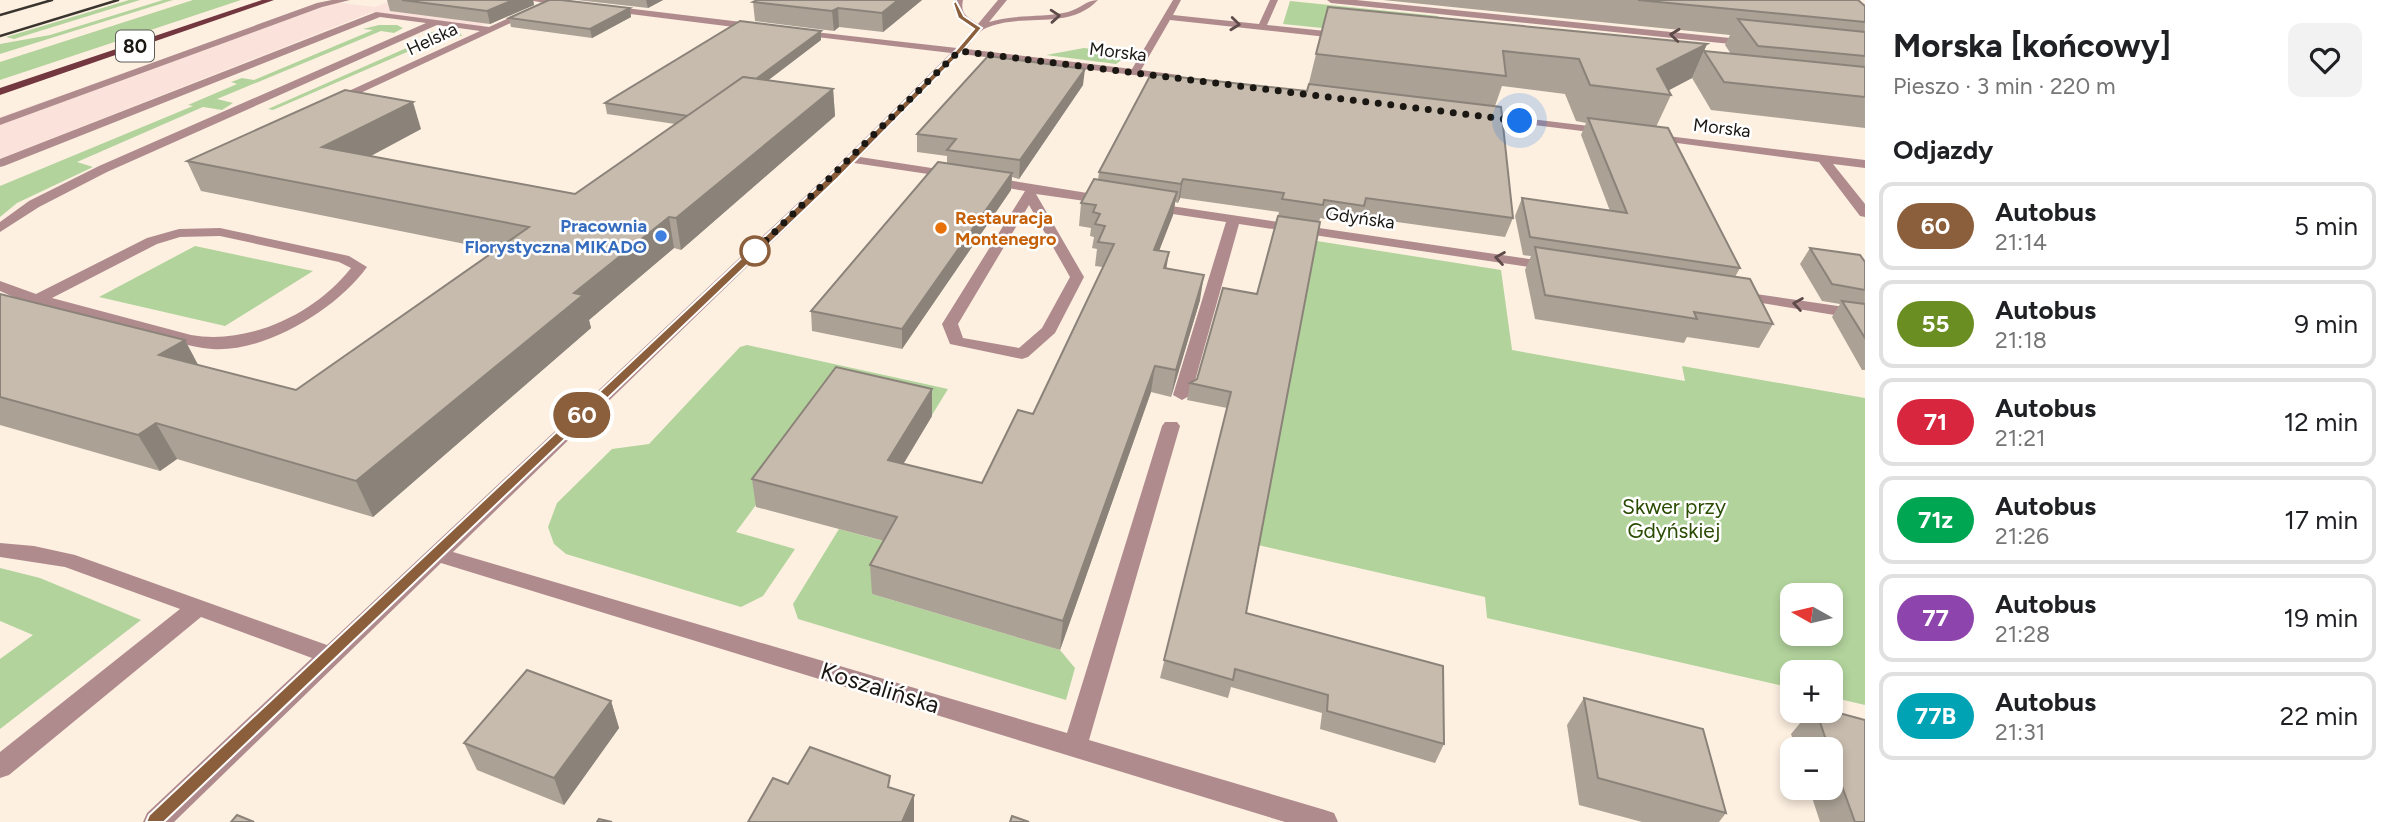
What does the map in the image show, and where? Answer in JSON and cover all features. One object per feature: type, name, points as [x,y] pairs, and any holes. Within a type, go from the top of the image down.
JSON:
[{"type":"main road","name":"80","points":[[0,92],[270,0]]},
{"type":"street","points":[[0,122],[320,5],[346,0]]},
{"type":"street","points":[[532,0],[578,5]]},
{"type":"street","points":[[617,10],[631,0]]},
{"type":"street","points":[[959,0],[957,9],[961,17],[978,28],[1011,18],[1072,15],[1087,8],[1094,0]]},
{"type":"street","points":[[156,822],[851,159],[959,51],[1003,0]]},
{"type":"street","points":[[1135,72],[1177,0]]},
{"type":"street","points":[[1262,27],[1274,0]]},
{"type":"street","points":[[1331,0],[1768,44]]},
{"type":"street","name":"Helska","points":[[326,105],[553,2]]},
{"type":"street","points":[[604,9],[763,28]]},
{"type":"street","points":[[1454,12],[1454,24]]},
{"type":"street","points":[[0,163],[379,14],[489,30]]},
{"type":"street","points":[[1167,17],[1362,38]]},
{"type":"street","points":[[0,228],[34,204],[114,164],[437,22]]},
{"type":"street","name":"Morska","points":[[790,31],[1190,79]]},
{"type":"street","points":[[1713,39],[1720,49]]},
{"type":"street","points":[[1465,114],[1617,133]]},
{"type":"street","name":"Morska","points":[[1644,136],[1865,164]]},
{"type":"street","name":"Gdyńska","points":[[851,159],[1031,192],[1133,204],[1569,269]]},
{"type":"street","points":[[1823,159],[1865,213]]},
{"type":"street","points":[[1031,192],[1077,277],[1049,330],[1022,354],[956,341],[950,324],[1031,192]]},
{"type":"street","points":[[1182,396],[1234,219]]},
{"type":"street","points":[[0,285],[39,299],[190,340],[216,344],[250,339],[288,324],[350,284],[360,267],[344,258],[220,232],[178,233],[152,241],[39,299]]},
{"type":"street","points":[[1717,292],[1865,315]]},
{"type":"street","points":[[1075,747],[1171,426]]},
{"type":"street","points":[[0,550],[68,560],[330,655]]},
{"type":"street","name":"Koszalińska","points":[[436,554],[1325,822]]},
{"type":"street","points":[[0,768],[199,606]]},
{"type":"shaded area","points":[[393,0],[469,0],[524,7],[480,26],[372,12],[0,159],[0,117],[326,1],[375,7]]},
{"type":"green space","points":[[129,0],[140,0],[14,39],[6,37]]},
{"type":"green space","points":[[163,0],[173,0],[0,54],[0,44],[50,35]]},
{"type":"green space","points":[[193,0],[241,0],[0,80],[0,62]]},
{"type":"green space","points":[[1290,1],[1438,16],[1440,40],[1283,24]]},
{"type":"green space","points":[[379,25],[397,25],[403,28],[394,33],[381,31],[217,99],[233,103],[222,110],[203,107],[77,162],[93,167],[17,203],[0,217],[0,186],[193,106],[188,105],[237,84],[231,82],[242,78],[254,80],[373,30],[363,29]]},
{"type":"green space","points":[[448,30],[460,32],[462,36],[444,36],[273,110],[268,109],[436,35],[424,33]]},
{"type":"green space","points":[[1084,48],[1120,53],[1124,58],[1116,64],[1046,55]]},
{"type":"green space","name":"Skwer przy Gdyńskiej","points":[[1317,241],[1501,270],[1512,350],[1685,381],[1682,366],[1865,398],[1865,705],[1843,700],[1843,660],[1780,660],[1780,685],[1487,618],[1485,597],[1258,545]]},
{"type":"green space","points":[[195,246],[313,271],[225,326],[99,297]]},
{"type":"green space","points":[[747,345],[948,389],[932,415],[838,394],[736,532],[795,549],[763,596],[741,607],[566,554],[554,544],[548,527],[557,503],[612,449],[649,444],[740,347]]},
{"type":"green space","points":[[839,529],[898,545],[872,594],[1060,650],[1075,668],[1066,700],[798,619],[793,604]]},
{"type":"green space","points":[[0,568],[40,578],[141,620],[0,729],[0,659],[33,635],[0,621]]},
{"type":"building","points":[[402,0],[513,0],[487,11]]},
{"type":"building","points":[[549,0],[630,8],[590,29],[509,18]]},
{"type":"building","points":[[898,0],[882,13],[838,8],[832,11],[753,2]]},
{"type":"building","points":[[1638,0],[1858,0],[1865,6],[1865,22]]},
{"type":"building","points":[[1328,7],[1707,44],[1657,69],[1671,95],[1590,85],[1579,59],[1503,51],[1506,76],[1316,54]]},
{"type":"building","points":[[1738,19],[1865,32],[1865,56],[1758,46]]},
{"type":"building","points":[[740,21],[821,31],[756,79],[743,77],[688,116],[605,103]]},
{"type":"building","points":[[1704,51],[1865,67],[1865,97],[1724,82]]},
{"type":"building","points":[[988,56],[1085,69],[1020,160],[947,150],[956,139],[917,134]]},
{"type":"building","points":[[1151,74],[1307,91],[1309,84],[1501,107],[1513,218],[1366,198],[1364,206],[1324,200],[1323,205],[1282,199],[1284,193],[1183,179],[1181,184],[1099,172]]},
{"type":"building","points":[[743,77],[833,89],[676,218],[669,217],[574,293],[583,295],[356,481],[156,423],[138,435],[0,397],[0,294],[185,340],[159,355],[296,390],[529,227],[187,161],[345,90],[413,102],[322,147],[575,194]]},
{"type":"building","points":[[1588,118],[1668,128],[1740,268],[1530,237],[1522,198],[1627,213]]},
{"type":"building","points":[[938,162],[1012,173],[902,329],[811,311]]},
{"type":"building","points":[[1094,179],[1177,192],[1154,250],[1169,252],[1164,268],[1204,275],[1176,370],[1155,366],[1063,621],[870,565],[897,517],[752,479],[836,367],[932,389],[888,460],[982,483],[1018,410],[1033,414],[1114,244],[1098,242],[1105,226],[1095,224],[1100,214],[1093,212],[1096,205],[1081,203]]},
{"type":"building","points":[[1278,216],[1320,222],[1246,613],[1443,666],[1444,744],[1327,711],[1328,695],[1235,669],[1233,680],[1164,660],[1231,392],[1190,383],[1197,379],[1223,288],[1257,294]]},
{"type":"building","points":[[1535,247],[1750,279],[1773,324],[1694,312],[1697,319],[1545,295]]},
{"type":"building","points":[[1810,248],[1860,255],[1865,262],[1865,290],[1832,284]]},
{"type":"building","points":[[1842,301],[1865,304],[1865,338]]},
{"type":"building","points":[[527,670],[611,701],[554,778],[464,743]]},
{"type":"building","points":[[1584,698],[1703,729],[1726,813],[1598,778]]},
{"type":"building","points":[[1843,714],[1865,720],[1865,822],[1855,822],[1843,789],[1843,737],[1825,737],[1820,723],[1843,723]]},
{"type":"building","points":[[810,747],[890,776],[888,787],[914,795],[902,822],[748,822],[773,778],[788,784]]},
{"type":"building","points":[[237,815],[254,822],[231,822]]},
{"type":"building","points":[[1012,816],[1029,822],[1010,822]]},
{"type":"railway","points":[[0,15],[52,0]]},
{"type":"railway","points":[[0,36],[118,0]]},
{"type":"bus line","name":"60","points":[[156,822],[834,176],[959,51],[978,28],[961,17],[956,3]]},
{"type":"place","name":"Restauracja Montenegro","points":[[941,228]]},
{"type":"place","name":"Pracownia Florystyczna MIKADO","points":[[661,236]]},
{"type":"route","points":[[755,251],[747,259],[959,51],[1520,121]]}]
